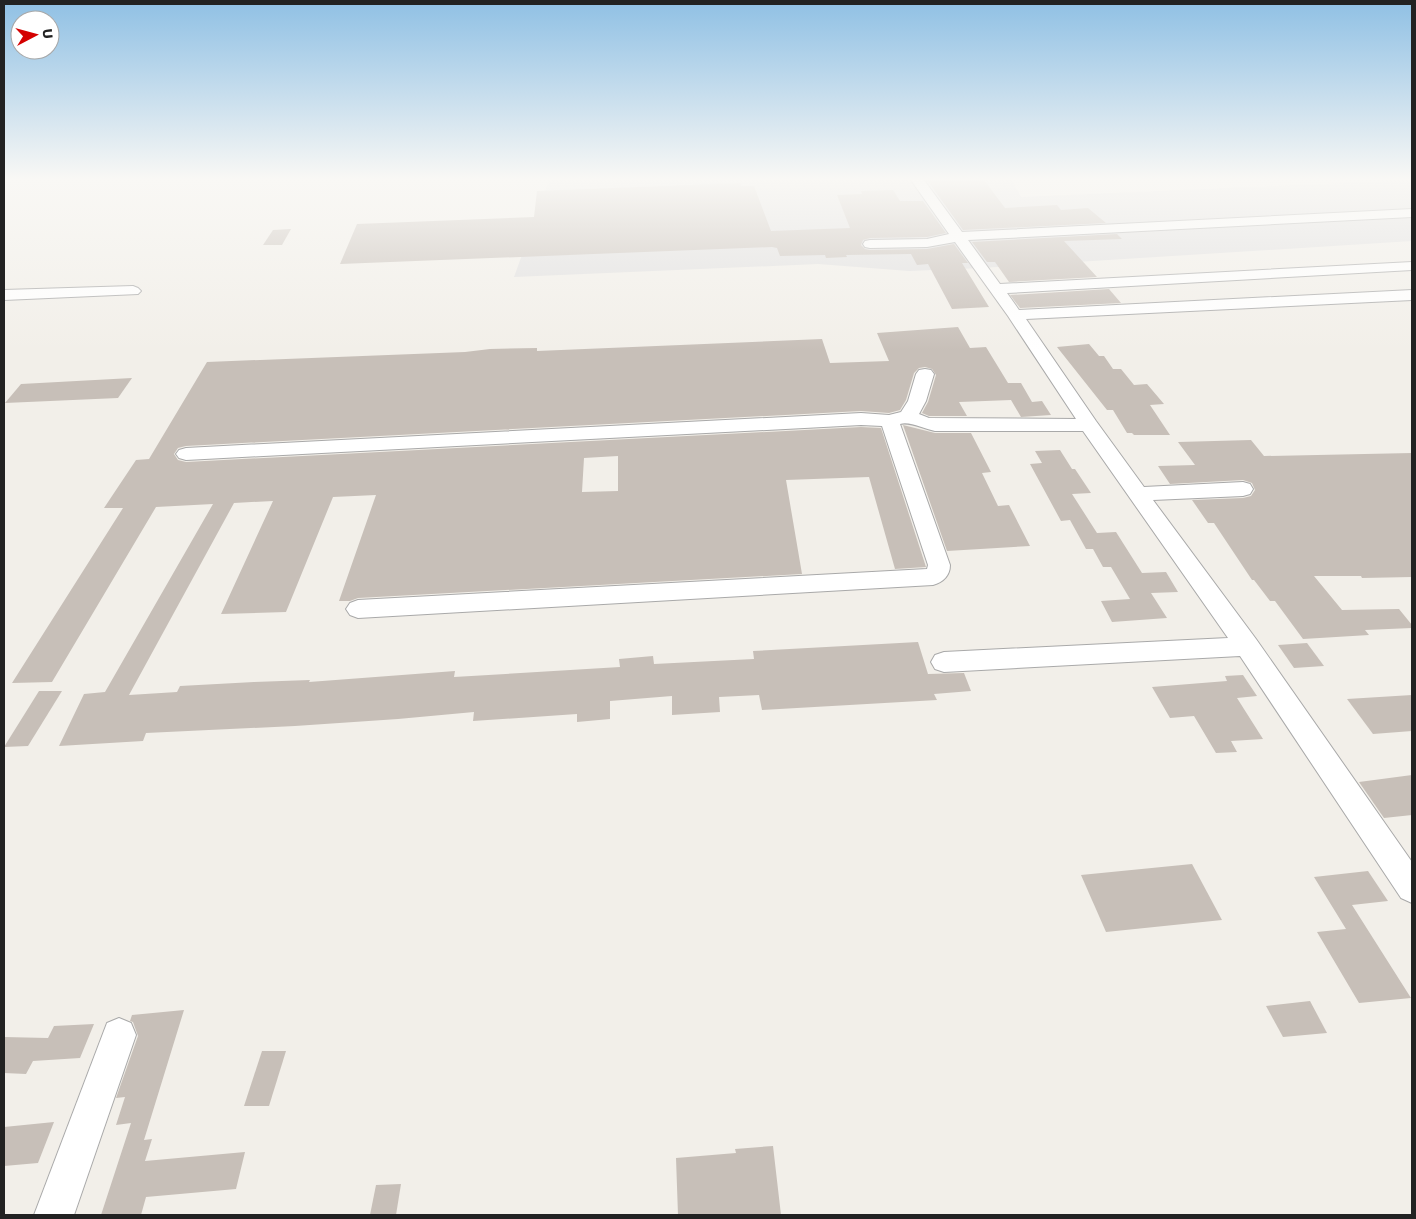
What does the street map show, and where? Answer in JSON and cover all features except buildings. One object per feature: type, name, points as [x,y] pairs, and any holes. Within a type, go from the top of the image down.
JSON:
[{"type":"street","points":[[870,244],[927,243],[957,237],[1015,315],[1138,494],[1247,646],[1412,888]]},
{"type":"street","points":[[995,289],[1412,266]]},
{"type":"street","points":[[4,295],[134,291]]},
{"type":"street","points":[[1015,315],[1412,295]]},
{"type":"street","points":[[899,418],[917,400],[925,374]]},
{"type":"street","points":[[186,454],[861,419],[899,418],[935,425],[1090,425]]},
{"type":"street","points":[[358,609],[933,577],[939,571],[939,565],[899,418]]},
{"type":"street","points":[[1138,494],[1243,488]]},
{"type":"street","points":[[944,662],[1247,646]]},
{"type":"street","points":[[54,1215],[119,1035]]},
{"type":"shaded area","points":[[528,237],[1412,237],[1412,241],[981,268],[909,271],[818,264],[514,277]]}]
